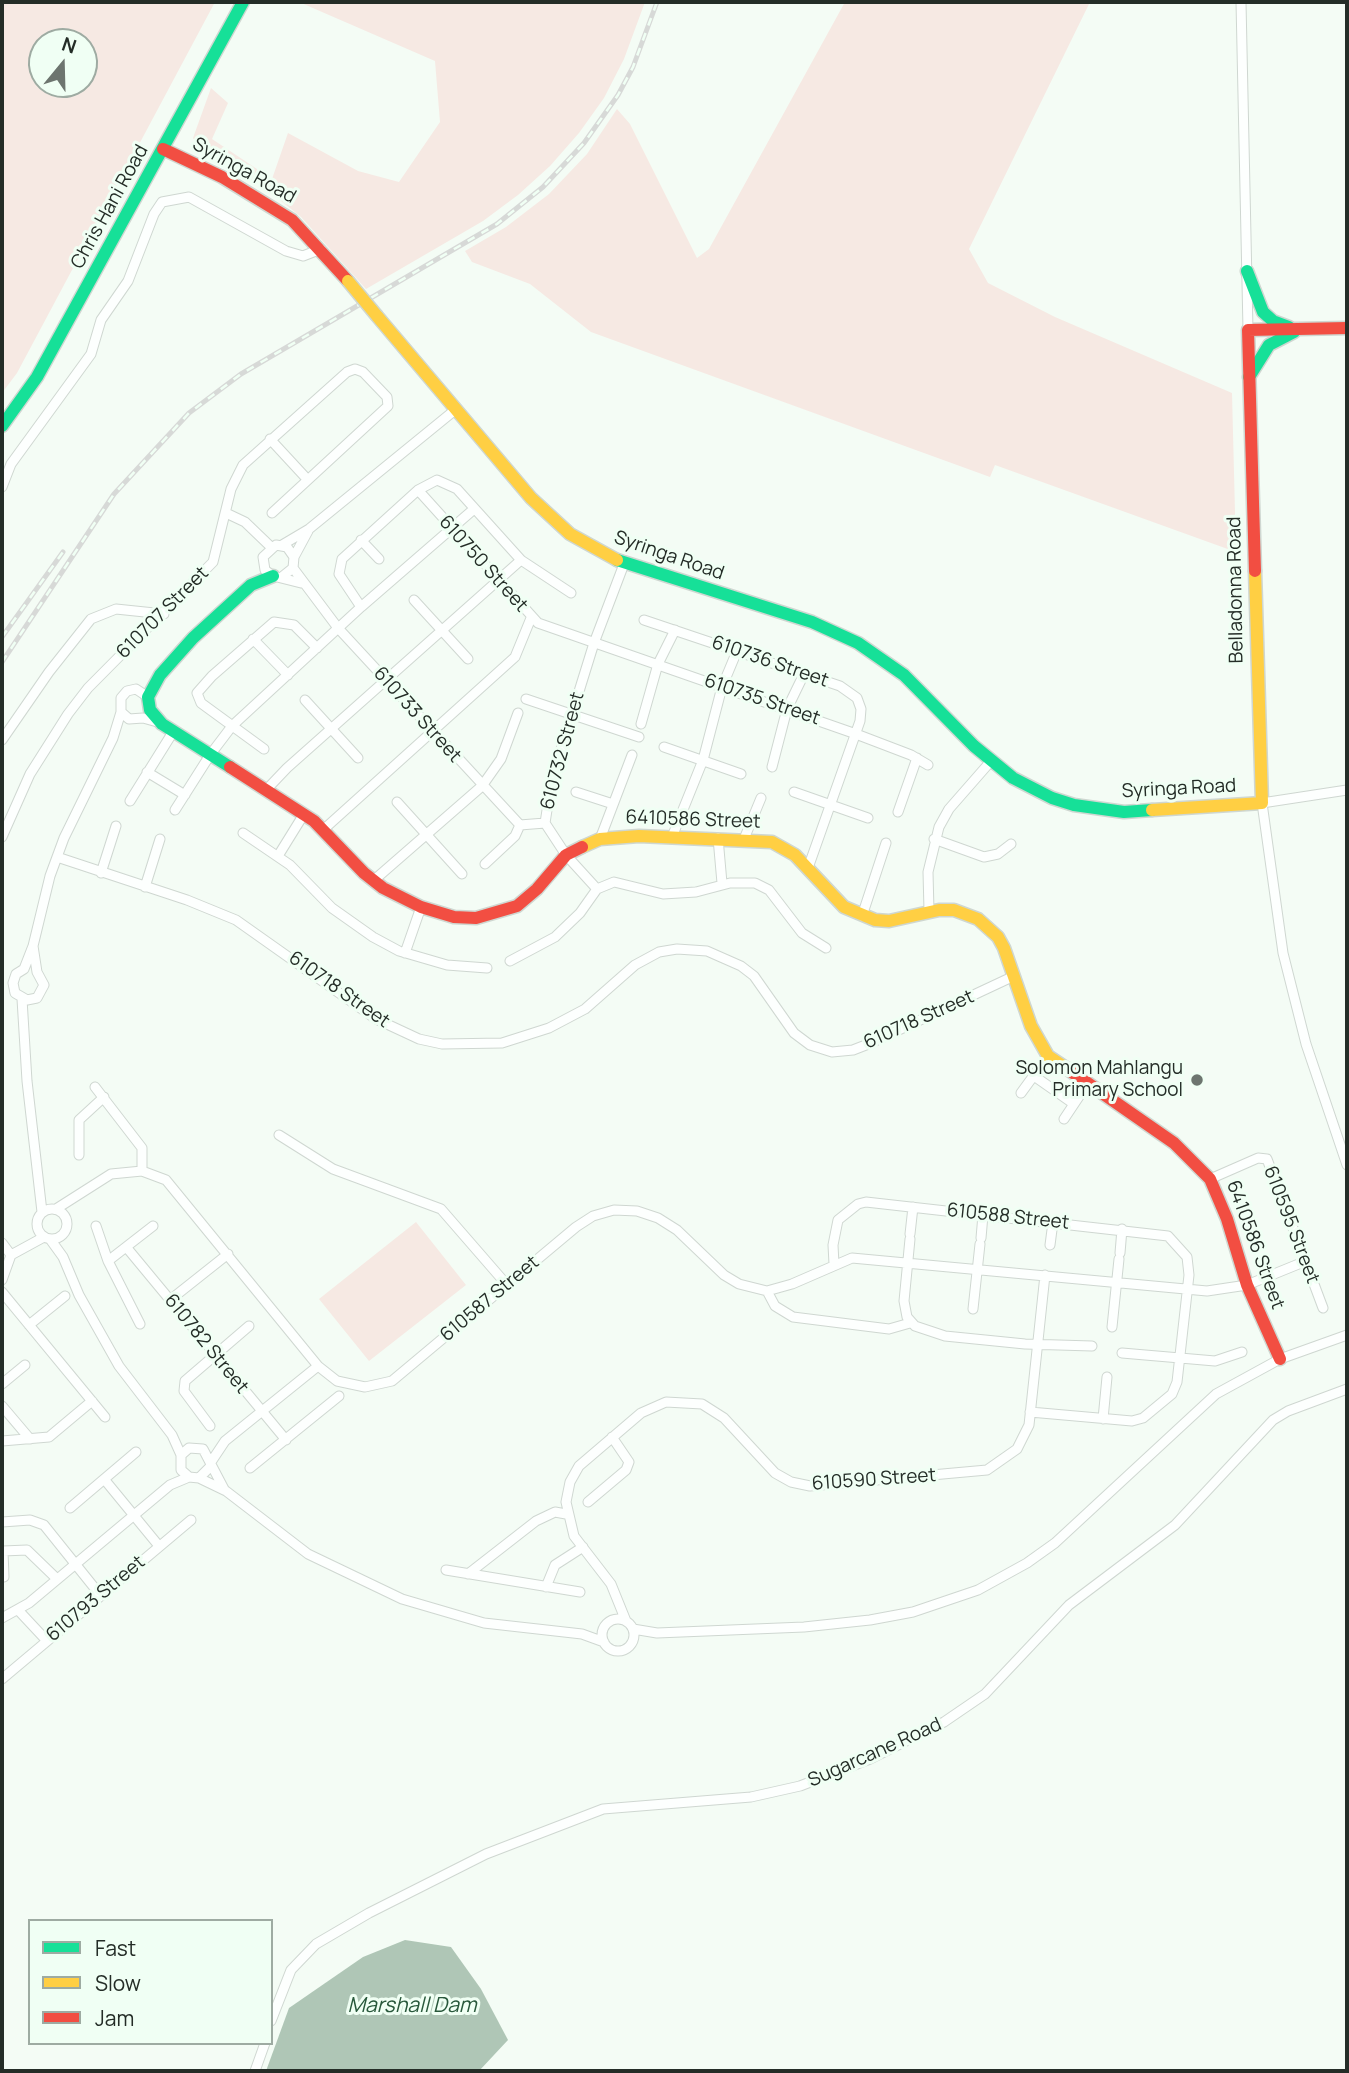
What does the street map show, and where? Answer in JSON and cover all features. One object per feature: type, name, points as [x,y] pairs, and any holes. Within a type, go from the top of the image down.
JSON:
[{"type":"street","name":"Chris Hani Road","points":[[2,426],[37,377],[243,2]]},
{"type":"street","name":"Belladonna Road","points":[[1241,2],[1262,803],[1283,953],[1310,1056],[1347,1166]]},
{"type":"street","name":"Syringa Road","points":[[163,149],[265,201],[292,220],[321,249],[455,410],[551,519],[589,547],[624,564],[812,622],[859,643],[904,676],[990,761],[1013,778],[1052,798],[1099,810],[1124,812],[1262,803]]},
{"type":"street","points":[[2,487],[11,464],[90,354],[102,320],[128,281],[154,215],[162,202],[189,197],[286,251],[303,256],[321,249]]},
{"type":"street","points":[[1247,271],[1263,312],[1279,324],[1301,329]]},
{"type":"street","points":[[1248,330],[1347,328]]},
{"type":"street","points":[[1249,377],[1269,345],[1284,335],[1301,329]]},
{"type":"street","name":"610707 Street","points":[[2,837],[30,774],[88,688],[214,562],[236,476],[270,439],[347,372],[355,369],[363,372],[387,397],[388,406],[307,479]]},
{"type":"street","points":[[226,513],[245,522],[271,547],[282,545],[309,529],[455,410]]},
{"type":"street","points":[[270,439],[307,479],[272,513]]},
{"type":"street","points":[[361,607],[339,574],[342,559],[418,490],[432,481],[443,481],[457,489],[521,560],[570,593]]},
{"type":"street","name":"610750 Street","points":[[418,490],[531,618],[594,643]]},
{"type":"street","points":[[175,810],[232,726],[361,607],[474,509]]},
{"type":"street","points":[[113,738],[143,711],[160,675],[193,638],[251,586],[293,568],[294,556],[309,529]]},
{"type":"street","points":[[258,537],[263,561],[278,576],[301,583]]},
{"type":"street","points":[[361,540],[379,559]]},
{"type":"street","points":[[282,545],[294,556]]},
{"type":"street","points":[[251,586],[271,547]]},
{"type":"street","points":[[267,789],[521,560]]},
{"type":"street","name":"610732 Street","points":[[597,889],[566,855],[545,823],[552,778],[594,643],[624,564]]},
{"type":"street","name":"610733 Street","points":[[293,568],[301,583],[338,628],[520,825]]},
{"type":"street","points":[[414,600],[468,659]]},
{"type":"street","points":[[2,740],[49,672],[91,619],[116,609],[163,614]]},
{"type":"street","points":[[323,830],[515,657],[531,618]]},
{"type":"street","name":"610736 Street","points":[[644,620],[840,686],[857,698],[861,709],[856,734]]},
{"type":"street","points":[[264,749],[201,703],[197,696],[212,676],[268,625],[281,621],[300,629],[317,648]]},
{"type":"street","points":[[642,723],[658,664],[675,630]]},
{"type":"street","points":[[253,639],[288,675]]},
{"type":"street","name":"610735 Street","points":[[594,643],[856,734],[928,765]]},
{"type":"street","points":[[673,837],[703,760],[722,687],[737,651]]},
{"type":"street","points":[[772,767],[787,709],[804,674]]},
{"type":"street","points":[[27,999],[15,993],[13,983],[16,974],[24,969],[33,946],[57,858],[80,800],[113,738],[121,712],[119,703],[123,694],[160,675]]},
{"type":"street","points":[[136,689],[143,711]]},
{"type":"street","points":[[526,699],[639,737]]},
{"type":"street","points":[[305,700],[358,758]]},
{"type":"street","points":[[121,712],[143,711]]},
{"type":"street","name":"6410586 Street","points":[[143,711],[304,814],[373,881],[421,907],[462,918],[476,918],[504,911],[531,895],[566,855],[600,839],[673,837],[772,842],[794,855],[844,907],[862,916],[889,921],[929,911],[954,910],[978,919],[998,937],[1031,1026],[1048,1056],[1174,1143],[1210,1179],[1247,1285],[1280,1359]]},
{"type":"street","points":[[373,881],[482,786],[501,760],[518,713]]},
{"type":"street","points":[[130,800],[168,728]]},
{"type":"street","points":[[808,868],[856,734]]},
{"type":"street","points":[[664,747],[741,774]]},
{"type":"street","points":[[600,839],[632,755]]},
{"type":"street","points":[[898,812],[917,758]]},
{"type":"street","points":[[929,911],[928,872],[934,839],[949,809],[990,761]]},
{"type":"street","points":[[147,772],[185,795]]},
{"type":"street","points":[[1262,803],[1347,790]]},
{"type":"street","points":[[576,792],[613,804]]},
{"type":"street","points":[[794,792],[868,818]]},
{"type":"street","points":[[744,839],[761,798]]},
{"type":"street","points":[[397,802],[462,874]]},
{"type":"street","points":[[278,856],[304,814]]},
{"type":"street","points":[[485,864],[515,836],[520,825],[545,823]]},
{"type":"street","points":[[101,873],[116,826]]},
{"type":"street","points":[[243,833],[290,865],[332,908],[373,937],[405,953],[447,965],[487,968]]},
{"type":"street","points":[[718,838],[722,883]]},
{"type":"street","points":[[145,887],[160,839]]},
{"type":"street","points":[[934,839],[984,857],[998,855],[1010,844]]},
{"type":"street","points":[[862,916],[886,842]]},
{"type":"street","name":"610718 Street","points":[[57,858],[236,920],[376,1019],[419,1039],[442,1045],[502,1043],[549,1028],[585,1009],[635,965],[659,952],[677,949],[708,951],[741,967],[754,976],[794,1033],[810,1045],[832,1052],[853,1050],[871,1043],[1014,976]]},
{"type":"street","points":[[510,961],[555,937],[580,913],[597,889],[606,884],[620,882],[647,891],[682,894],[722,883],[746,882],[763,886],[791,922],[826,948]]},
{"type":"street","points":[[405,953],[421,907]]},
{"type":"street","points":[[27,999],[43,990],[43,980],[37,972],[33,946]]},
{"type":"street","points":[[24,969],[37,972]]},
{"type":"street","points":[[27,999],[29,1102],[42,1189],[50,1210],[65,1216]]},
{"type":"street","points":[[1021,1093],[1048,1056]]},
{"type":"street","points":[[1034,1076],[1074,1104]]},
{"type":"street","points":[[1064,1119],[1088,1083]]},
{"type":"street","points":[[26,1245],[50,1210],[111,1174],[142,1171],[142,1148],[95,1087]]},
{"type":"street","points":[[79,1155],[79,1120],[104,1097]]},
{"type":"street","points":[[279,1135],[333,1169],[441,1209],[507,1285]]},
{"type":"street","name":"610595 Street","points":[[1210,1179],[1258,1158],[1267,1159],[1323,1308]]},
{"type":"street","name":"610587 Street","points":[[142,1171],[166,1180],[175,1189],[318,1366],[328,1376],[349,1386],[378,1386],[392,1381],[576,1227],[593,1216],[614,1210],[659,1218],[677,1230],[724,1275],[739,1284],[767,1291]]},
{"type":"street","points":[[63,1257],[63,1234],[67,1224],[65,1216],[73,1197]]},
{"type":"street","name":"610588 Street","points":[[834,1264],[834,1230],[845,1213],[866,1202],[1163,1233],[1174,1241],[1187,1257],[1187,1288],[1175,1388],[1167,1399],[1138,1420],[1030,1412]]},
{"type":"street","points":[[910,1323],[904,1301],[913,1207]]},
{"type":"street","points":[[973,1309],[983,1215]]},
{"type":"street","points":[[1050,1245],[1053,1222]]},
{"type":"street","points":[[96,1226],[108,1261],[140,1324]]},
{"type":"street","points":[[108,1261],[153,1226]]},
{"type":"street","points":[[37,1228],[63,1257],[90,1317],[118,1366],[172,1435],[189,1477]]},
{"type":"street","points":[[1112,1326],[1122,1229]]},
{"type":"street","points":[[2,1280],[11,1255],[26,1245],[63,1234]]},
{"type":"street","points":[[2,1243],[11,1255]]},
{"type":"street","name":"610782 Street","points":[[127,1248],[286,1440]]},
{"type":"street","points":[[170,1300],[228,1254]]},
{"type":"street","points":[[1092,1346],[945,1336],[930,1334],[910,1323],[889,1329],[793,1317],[775,1306],[767,1291],[792,1284],[834,1264],[852,1258],[868,1257],[1224,1290],[1247,1285],[1306,1261]]},
{"type":"street","name":"610590 Street","points":[[566,1514],[567,1494],[575,1472],[611,1437],[648,1408],[666,1402],[702,1404],[723,1418],[783,1478],[810,1486],[986,1470],[1017,1449],[1026,1435],[1045,1275]]},
{"type":"street","points":[[2,1292],[105,1416]]},
{"type":"street","points":[[29,1325],[65,1296]]},
{"type":"street","points":[[210,1426],[184,1386],[214,1354],[249,1326]]},
{"type":"street","points":[[468,1574],[536,1521],[555,1512],[566,1514],[574,1536],[604,1573],[626,1621],[633,1629],[657,1633],[804,1627],[914,1612],[978,1590],[1027,1563],[1055,1543],[1216,1394],[1280,1359],[1347,1335]]},
{"type":"street","points":[[1122,1353],[1215,1361],[1242,1352]]},
{"type":"street","points":[[2,1384],[25,1365]]},
{"type":"street","points":[[199,1478],[226,1441],[318,1366]]},
{"type":"street","points":[[1103,1419],[1107,1377]]},
{"type":"street","name":"Sugarcane Road","points":[[273,2016],[291,1970],[316,1944],[357,1919],[486,1854],[603,1809],[751,1797],[800,1786],[870,1759],[944,1723],[985,1694],[1069,1605],[1175,1525],[1273,1420],[1288,1411],[1347,1388]]},
{"type":"street","points":[[250,1468],[340,1396]]},
{"type":"street","points":[[2,1441],[30,1439],[56,1433],[92,1401]]},
{"type":"street","points":[[2,1406],[30,1439]]},
{"type":"street","points":[[172,1435],[198,1448],[211,1464],[226,1491]]},
{"type":"street","points":[[587,1502],[626,1470],[629,1462],[611,1437]]},
{"type":"street","points":[[170,1485],[181,1460],[198,1448],[226,1441]]},
{"type":"street","points":[[70,1508],[136,1452]]},
{"type":"street","points":[[2,1618],[19,1611],[170,1485],[189,1477],[199,1478],[226,1491],[308,1554],[402,1599],[484,1623],[582,1634],[617,1650],[657,1633]]},
{"type":"street","points":[[104,1479],[159,1546]]},
{"type":"street","name":"610793 Street","points":[[2,1679],[191,1520]]},
{"type":"street","points":[[2,1522],[40,1522],[101,1595]]},
{"type":"street","points":[[546,1587],[555,1565],[583,1547]]},
{"type":"street","points":[[4,1577],[3,1551],[27,1549],[57,1579]]},
{"type":"street","points":[[446,1570],[580,1592]]},
{"type":"street","points":[[604,1642],[616,1597]]},
{"type":"street","points":[[19,1611],[47,1641]]},
{"type":"street","points":[[582,1634],[608,1624],[626,1621]]},
{"type":"street","points":[[631,1644],[633,1629]]},
{"type":"street","points":[[255,2071],[264,2045]]},
{"type":"shaded area","points":[[2,2],[215,2],[17,373],[2,393]]},
{"type":"shaded area","points":[[299,2],[645,2],[624,59],[604,98],[579,133],[550,166],[518,195],[483,221],[366,289],[301,217],[270,192],[199,147],[193,138],[211,88],[228,103],[212,139],[272,179],[288,133],[358,171],[399,182],[440,122],[435,61]]},
{"type":"shaded area","points":[[845,2],[1090,2],[969,249],[988,283],[1055,317],[1232,393],[1236,552],[995,465],[990,477],[591,332],[530,284],[472,262],[465,251],[506,227],[549,194],[587,154],[617,109],[630,124],[697,258],[709,249]]},
{"type":"shaded area","points":[[416,1222],[466,1285],[369,1361],[319,1299]]},
{"type":"water","name":"Marshall Dam","points":[[405,1940],[451,1947],[481,1989],[508,2040],[479,2071],[266,2071],[289,2008],[363,1957]]},
{"type":"railway","points":[[2,662],[114,494],[189,413],[241,374],[497,224],[543,187],[584,143],[618,95],[633,67],[657,2]]},
{"type":"railway","points":[[2,637],[63,552]]},
{"type":"traffic: fast","points":[[2,426],[37,377],[243,2]]},
{"type":"traffic: fast","points":[[1247,271],[1263,312],[1273,321],[1289,327]]},
{"type":"traffic: fast","points":[[1249,377],[1269,345],[1294,332]]},
{"type":"traffic: fast","points":[[617,560],[812,622],[858,643],[904,675],[974,746],[1013,778],[1052,798],[1074,805],[1124,812],[1152,810]]},
{"type":"traffic: fast","points":[[230,767],[162,724],[150,710],[148,697],[160,675],[193,638],[251,585],[273,576]]},
{"type":"traffic: slow","points":[[348,281],[377,316]]},
{"type":"traffic: slow","points":[[377,316],[531,498],[570,534],[617,560]]},
{"type":"traffic: slow","points":[[1152,810],[1262,803],[1255,571]]},
{"type":"traffic: slow","points":[[582,847],[600,839],[639,836],[772,842],[795,855],[844,907],[875,920],[889,921],[939,910],[954,910],[978,919],[998,937],[1004,948],[1031,1026],[1048,1056],[1066,1068]]},
{"type":"traffic: jam","points":[[163,149],[222,177],[292,220],[348,281]]},
{"type":"traffic: jam","points":[[1255,571],[1248,330],[1347,328]]},
{"type":"traffic: jam","points":[[230,767],[314,821],[364,873],[383,888],[421,907],[454,917],[476,918],[517,906],[537,889],[566,855],[582,847]]},
{"type":"traffic: jam","points":[[1066,1068],[1174,1143],[1210,1179],[1227,1219],[1247,1285],[1280,1359]]},
{"type":"place","name":"Solomon Mahlangu Primary School","points":[[1197,1080]]}]
